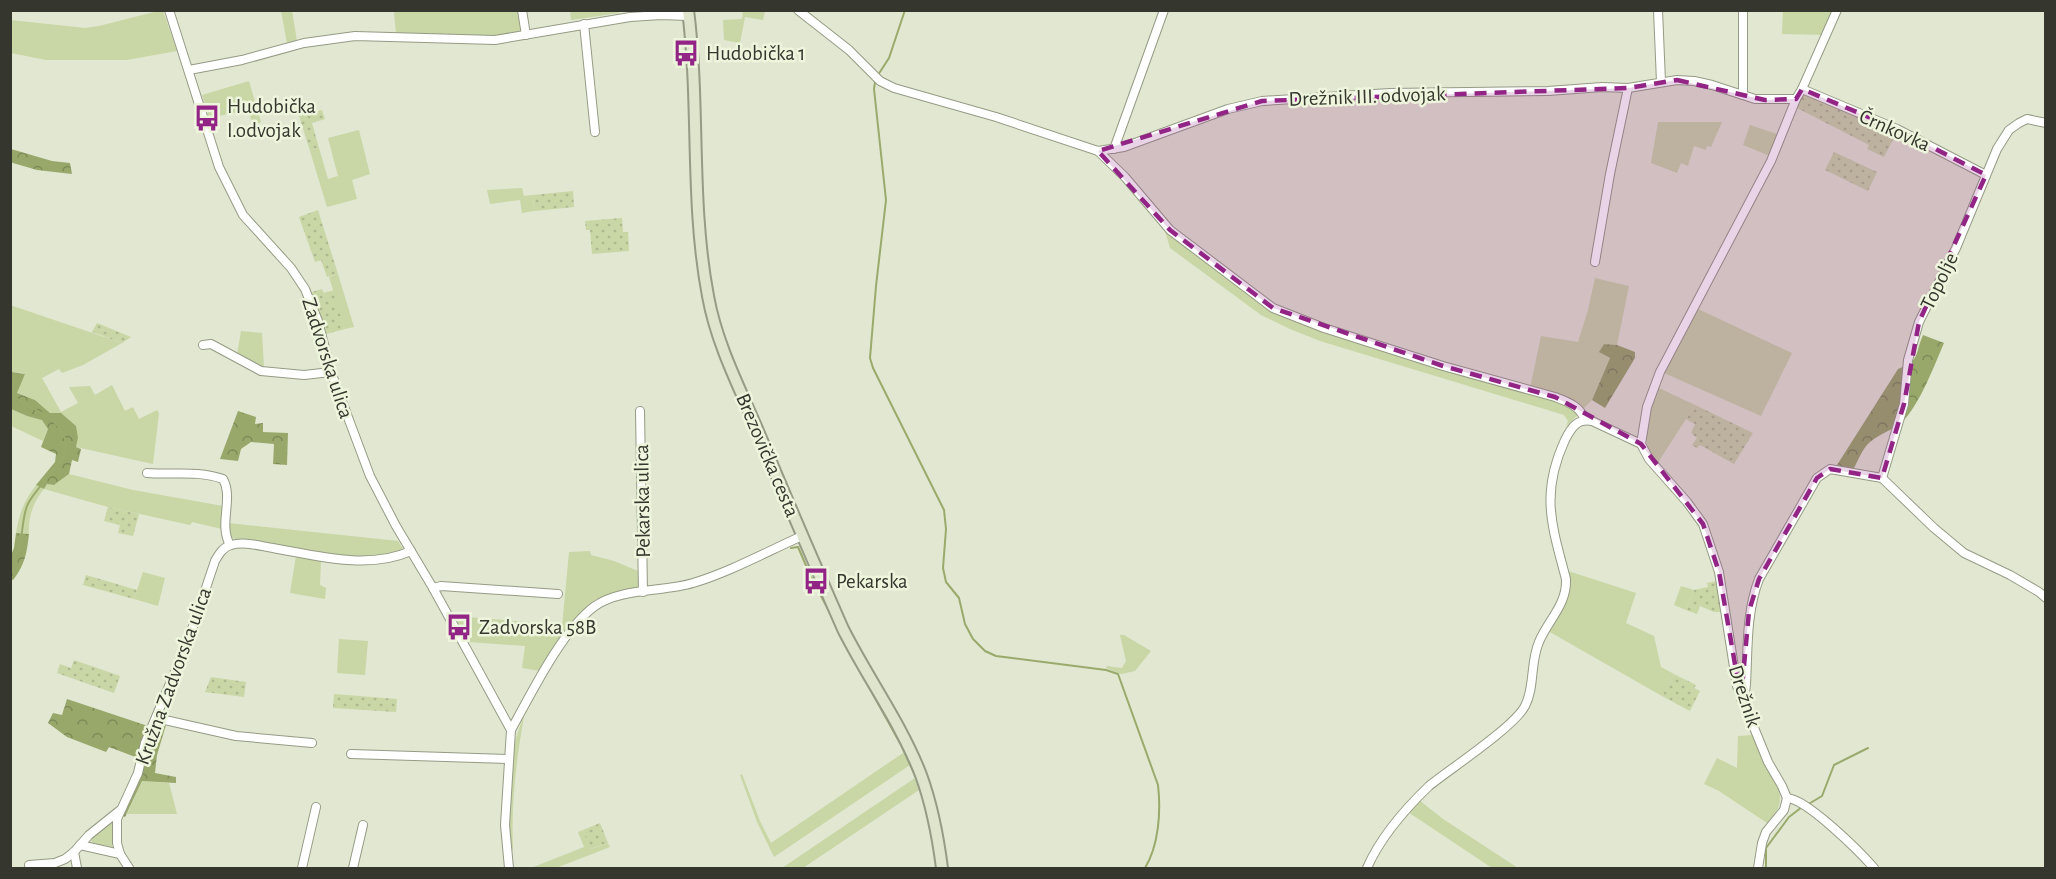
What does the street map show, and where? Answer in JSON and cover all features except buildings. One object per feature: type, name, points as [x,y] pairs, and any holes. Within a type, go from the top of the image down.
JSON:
[{"type":"main road","name":"Brezovička cesta","points":[[688,13],[696,206],[708,299],[723,350],[802,536],[858,660],[899,730],[920,774],[933,815],[942,868]]},
{"type":"street","name":"Zadvorska ulica","points":[[169,10],[219,167],[228,187],[243,215],[300,279],[314,309],[331,372],[370,476],[512,730]]},
{"type":"street","points":[[522,10],[526,35]]},
{"type":"street","points":[[798,10],[849,50],[876,77],[894,88],[996,117],[1098,151],[1125,177],[1170,230],[1273,308],[1324,328],[1443,366],[1555,397],[1572,404],[1582,412],[1585,420]]},
{"type":"street","points":[[1114,150],[1164,10]]},
{"type":"street","points":[[1658,10],[1661,82]]},
{"type":"street","points":[[1743,10],[1743,95]]},
{"type":"street","points":[[1367,868],[1380,841],[1416,798],[1513,720],[1525,706],[1539,643],[1562,603],[1566,589],[1566,579],[1550,514],[1552,475],[1559,453],[1575,424],[1585,420],[1592,421],[1641,444],[1647,407],[1660,372],[1771,161],[1796,99],[1837,10]]},
{"type":"street","points":[[189,70],[242,60],[304,43],[355,36],[495,40],[630,17],[688,13]]},
{"type":"street","points":[[584,24],[595,132]]},
{"type":"street","name":"Drežnik III. odvojak","points":[[1098,151],[1114,150],[1228,109],[1262,101],[1390,93],[1628,88],[1661,82],[1694,81],[1765,100],[1796,99]]},
{"type":"street","points":[[1595,262],[1628,88]]},
{"type":"street","name":"Črnkovka","points":[[1802,89],[1897,129],[1986,175]]},
{"type":"street","name":"Topolje","points":[[1882,478],[1904,404],[1908,360],[1919,322],[1956,248],[1997,149],[2009,130],[2027,119],[2046,123]]},
{"type":"street","points":[[203,345],[211,344],[261,371],[304,375],[331,372]]},
{"type":"street","name":"Pekarska ulica","points":[[640,411],[643,592]]},
{"type":"street","name":"Drežnik","points":[[1641,444],[1656,467],[1703,524],[1719,572],[1737,686],[1768,762],[1787,798]]},
{"type":"street","points":[[1741,699],[1745,693],[1746,684],[1749,611],[1752,596],[1759,579],[1817,478],[1830,469],[1882,478],[1964,553],[2010,575],[2046,598]]},
{"type":"street","points":[[147,473],[179,472],[223,478],[226,489],[226,537],[230,545],[250,544],[318,556],[357,560],[387,559],[411,551]]},
{"type":"street","points":[[508,868],[505,825],[508,759],[512,730],[546,668],[568,635],[590,609],[604,600],[694,583],[802,536]]},
{"type":"street","name":"Kružna Zadvorska ulica","points":[[129,868],[120,854],[116,832],[120,810],[138,773],[145,743],[188,640],[215,561],[221,551],[230,545]]},
{"type":"street","points":[[434,588],[441,586],[558,594]]},
{"type":"street","points":[[156,718],[236,736],[312,743]]},
{"type":"street","points":[[351,754],[508,759]]},
{"type":"street","points":[[1758,868],[1766,832],[1784,810],[1787,798],[1803,803],[1863,855],[1874,868]]},
{"type":"street","points":[[302,868],[316,807]]},
{"type":"street","name":"Kružna Zadvorska ulica","points":[[29,865],[56,863],[65,859],[89,835],[120,810]]},
{"type":"street","points":[[352,868],[363,825]]},
{"type":"street","points":[[80,845],[120,854]]},
{"type":"street","points":[[74,852],[77,868]]},
{"type":"highlighted area","points":[[1677,80],[1765,100],[1796,99],[1802,89],[1897,129],[1986,175],[1919,322],[1904,404],[1882,478],[1830,469],[1817,478],[1759,579],[1749,611],[1741,699],[1719,572],[1703,524],[1641,444],[1555,397],[1443,366],[1273,308],[1170,230],[1098,151],[1262,101],[1628,88]]},
{"type":"green space","points":[[163,11],[177,51],[127,60],[46,60],[11,53],[11,20],[85,28]]},
{"type":"green space","points":[[281,11],[292,11],[297,41],[287,43]]},
{"type":"green space","points":[[519,11],[521,30],[499,37],[396,33],[394,12]]},
{"type":"green space","points":[[570,11],[619,11],[619,13],[571,20]]},
{"type":"green space","points":[[743,11],[765,11],[763,20],[745,17],[740,43],[724,40],[723,20],[742,19]]},
{"type":"green space","points":[[1783,11],[1834,11],[1824,35],[1782,34]]},
{"type":"green space","points":[[249,81],[261,122],[253,125],[248,110],[209,118],[202,95]]},
{"type":"green space","points":[[1802,93],[1897,132],[1884,157],[1867,149],[1869,145],[1797,108]]},
{"type":"green space","points":[[322,110],[325,119],[312,123],[319,148],[310,151],[299,116]]},
{"type":"green space","points":[[1658,122],[1722,122],[1711,147],[1707,146],[1706,150],[1694,146],[1688,166],[1681,163],[1677,173],[1651,163]]},
{"type":"green space","points":[[1750,125],[1780,135],[1770,156],[1743,145]]},
{"type":"green space","points":[[359,130],[370,174],[352,180],[357,199],[327,207],[310,151],[319,148],[328,179],[338,176],[328,138]]},
{"type":"green space","points":[[11,149],[52,161],[70,163],[72,174],[37,170],[13,163],[11,162]]},
{"type":"green space","points":[[1834,152],[1877,172],[1868,191],[1825,170]]},
{"type":"green space","points":[[522,188],[524,196],[533,195],[534,211],[522,213],[520,200],[490,204],[487,190]]},
{"type":"green space","points":[[573,191],[574,207],[534,211],[533,195]]},
{"type":"green space","points":[[318,210],[338,274],[327,277],[321,260],[315,262],[299,217]]},
{"type":"green space","points":[[622,218],[623,232],[628,232],[629,251],[592,254],[590,230],[586,230],[585,221]]},
{"type":"green space","points":[[1164,228],[1258,301],[1441,369],[1555,401],[1572,408],[1578,415],[1566,426],[1568,421],[1564,415],[1320,341],[1290,329],[1261,315],[1170,248]]},
{"type":"green space","points":[[338,274],[354,327],[345,329],[329,277]]},
{"type":"green space","points":[[1595,278],[1629,286],[1617,345],[1604,344],[1600,352],[1610,358],[1592,400],[1584,408],[1572,401],[1530,388],[1541,336],[1578,342]]},
{"type":"green space","points":[[322,289],[324,293],[334,290],[345,329],[326,334],[312,292]]},
{"type":"green space","points":[[10,305],[122,343],[83,365],[62,373],[59,369],[42,378],[61,412],[78,403],[69,387],[90,386],[95,395],[112,385],[125,411],[133,407],[139,419],[157,410],[159,413],[153,464],[76,447],[78,438],[35,400],[17,393],[24,373],[12,372],[10,367]]},
{"type":"green space","points":[[1698,309],[1792,353],[1761,416],[1664,373]]},
{"type":"green space","points":[[97,323],[131,337],[122,343],[92,332]]},
{"type":"green space","points":[[241,331],[262,333],[264,368],[257,367],[237,355]]},
{"type":"green space","points":[[1923,335],[1944,343],[1915,405],[1902,422],[1867,445],[1853,470],[1837,465],[1898,369],[1914,359]]},
{"type":"green space","points":[[1604,344],[1617,345],[1635,352],[1635,358],[1605,408],[1592,400],[1610,358],[1599,352]]},
{"type":"green space","points":[[12,372],[25,374],[17,393],[35,400],[50,413],[61,413],[76,426],[78,438],[76,447],[81,449],[78,462],[72,460],[69,474],[54,485],[47,484],[44,489],[36,485],[55,462],[56,454],[41,447],[48,429],[42,420],[11,409]]},
{"type":"green space","points":[[1659,388],[1695,405],[1657,464],[1647,445],[1646,436],[1649,417]]},
{"type":"green space","points":[[1695,405],[1753,433],[1734,464],[1700,445],[1697,448],[1692,445],[1697,438],[1691,433],[1695,424],[1686,419]]},
{"type":"green space","points":[[11,409],[42,419],[48,429],[43,441],[11,426]]},
{"type":"green space","points":[[238,411],[256,417],[255,424],[263,423],[263,432],[288,433],[287,465],[273,464],[274,444],[251,442],[241,449],[238,461],[220,459]]},
{"type":"green space","points":[[69,474],[133,490],[223,506],[222,529],[192,522],[190,525],[108,507],[44,489],[47,484],[54,485]]},
{"type":"green space","points":[[36,485],[44,489],[32,510],[29,534],[16,533],[23,508],[32,491]]},
{"type":"green space","points":[[108,507],[139,514],[133,536],[118,533],[120,525],[104,521]]},
{"type":"green space","points":[[228,523],[398,541],[403,549],[369,556],[333,555],[230,537]]},
{"type":"green space","points":[[16,533],[29,534],[25,558],[13,580],[11,579],[11,555]]},
{"type":"green space","points":[[590,551],[591,555],[638,571],[639,585],[599,598],[588,606],[573,623],[540,671],[522,668],[525,646],[468,642],[454,616],[562,627],[569,552]]},
{"type":"green space","points":[[296,556],[321,561],[320,585],[326,588],[325,599],[290,593]]},
{"type":"green space","points":[[1568,571],[1636,593],[1626,623],[1654,636],[1661,667],[1674,674],[1662,696],[1548,631],[1570,581]]},
{"type":"green space","points":[[143,572],[165,578],[158,606],[134,599]]},
{"type":"green space","points":[[86,575],[137,590],[134,599],[83,585]]},
{"type":"green space","points":[[1717,581],[1722,612],[1714,612],[1700,606],[1697,614],[1686,610],[1694,590],[1708,587],[1707,583]]},
{"type":"green space","points":[[1681,586],[1694,590],[1686,610],[1674,605]]},
{"type":"green space","points":[[1120,635],[1124,635],[1151,651],[1135,671],[1121,674],[1106,668],[1107,666],[1122,668],[1126,661]]},
{"type":"green space","points":[[339,639],[368,641],[365,675],[337,673]]},
{"type":"green space","points":[[74,660],[120,676],[114,693],[57,673],[60,664],[71,668]]},
{"type":"green space","points":[[1674,674],[1696,685],[1694,688],[1700,691],[1690,711],[1662,696]]},
{"type":"green space","points":[[211,677],[246,682],[244,697],[205,692]]},
{"type":"green space","points":[[334,694],[397,699],[396,712],[333,708]]},
{"type":"green space","points":[[67,699],[148,726],[138,758],[109,747],[106,752],[67,737],[48,723],[53,713],[62,715]]},
{"type":"green space","points":[[524,716],[515,782],[513,849],[511,851],[509,818],[511,764],[518,730]]},
{"type":"green space","points":[[158,724],[166,725],[157,755],[155,773],[176,777],[176,783],[142,781],[125,817],[123,816],[139,782]]},
{"type":"green space","points":[[1753,735],[1779,790],[1778,808],[1767,823],[1719,791],[1704,784],[1717,758],[1737,768],[1738,736]]},
{"type":"green space","points":[[903,753],[910,765],[774,857],[757,822],[740,775],[742,774],[771,843]]},
{"type":"green space","points":[[915,778],[919,790],[803,868],[782,868]]},
{"type":"green space","points":[[142,781],[169,783],[177,814],[127,814]]},
{"type":"green space","points":[[1419,800],[1443,819],[1518,868],[1492,868],[1408,812]]},
{"type":"green space","points":[[110,823],[113,824],[112,847],[92,843],[91,837]]},
{"type":"green space","points":[[600,823],[608,843],[590,849],[583,830]]},
{"type":"green space","points":[[583,830],[591,849],[608,843],[610,847],[556,868],[531,868],[584,847],[578,832]]},
{"type":"waterway","points":[[878,75],[889,58],[905,10]]},
{"type":"waterway","points":[[875,82],[886,200],[870,358],[944,510],[946,529],[943,568],[946,582],[959,598],[965,624],[973,639],[985,651],[996,656],[1106,670],[1118,674],[1158,785],[1158,828],[1150,859],[1145,868]]},
{"type":"waterway","points":[[10,562],[18,550],[27,506],[58,465],[66,444],[63,433],[53,421],[11,394],[15,376]]},
{"type":"waterway","points":[[794,504],[799,515]]},
{"type":"waterway","points":[[791,548],[798,547],[829,611]]},
{"type":"waterway","points":[[842,638],[901,745],[919,784]]},
{"type":"waterway","points":[[1807,805],[1822,796],[1834,765],[1868,748]]},
{"type":"waterway","points":[[1766,868],[1766,848],[1789,817],[1802,807]]},
{"type":"waterway","points":[[936,859],[937,868]]},
{"type":"place","name":"Hudobička 1","points":[[686,53]]},
{"type":"place","name":"Hudobička I.odvojak","points":[[207,118]]},
{"type":"place","name":"Pekarska","points":[[816,581]]},
{"type":"place","name":"Zadvorska 58B","points":[[459,627]]}]
